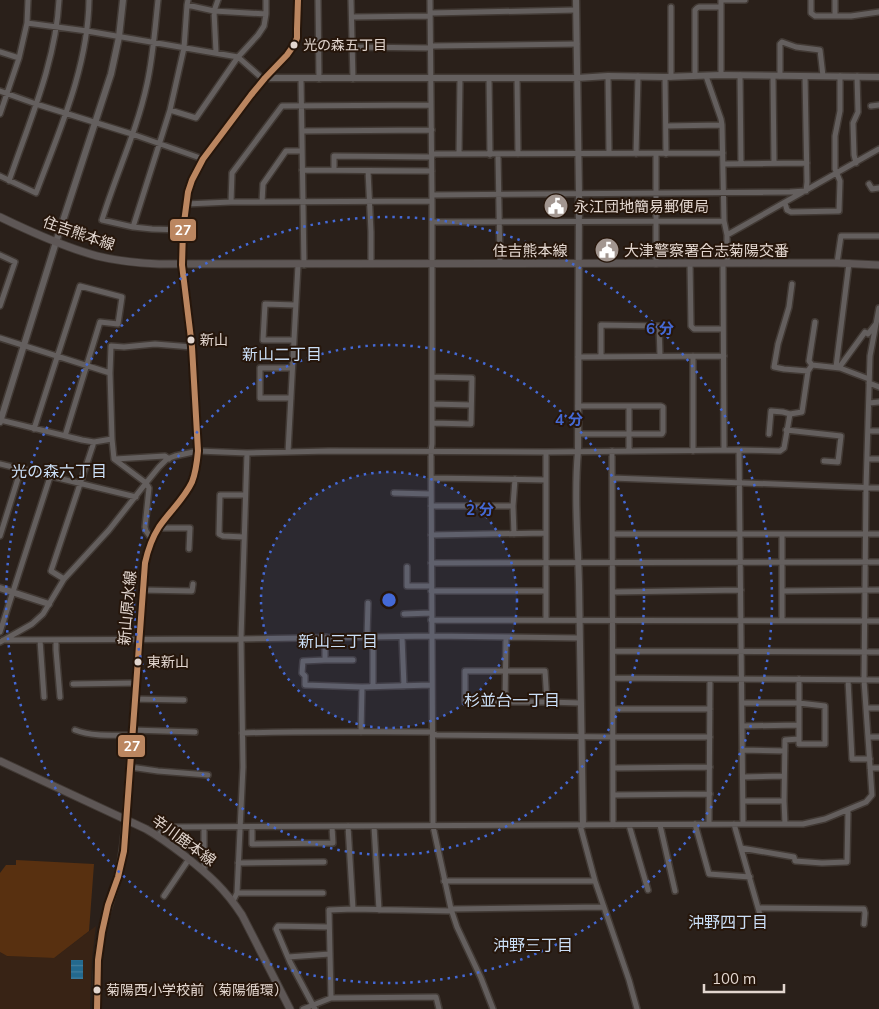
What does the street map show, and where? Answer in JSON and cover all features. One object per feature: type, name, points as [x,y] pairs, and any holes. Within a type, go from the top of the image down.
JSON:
[{"type":"main road","points":[[182,265],[186,204],[192,180],[203,159],[264,79],[294,46],[297,38],[298,0]]},
{"type":"main road","name":"住吉熊本線","points":[[0,217],[56,242],[98,256],[139,263],[182,265],[837,263],[879,265]]},
{"type":"main road","name":"新山原水線","points":[[126,818],[138,639],[147,552],[158,528],[184,496],[197,468],[198,452],[192,347],[182,265]]},
{"type":"main road","name":"辛川鹿本線","points":[[0,761],[126,818],[157,835],[204,870],[220,885],[242,915],[290,1009]]},
{"type":"street","points":[[0,114],[19,58],[27,23],[28,0]]},
{"type":"street","points":[[9,180],[51,55],[59,0]]},
{"type":"street","points":[[0,176],[36,194],[78,75],[87,31],[89,0]]},
{"type":"street","points":[[112,439],[94,442],[0,421],[111,74],[119,37],[123,0]]},
{"type":"street","points":[[158,0],[154,43],[147,85],[102,220],[133,228],[183,230]]},
{"type":"street","points":[[216,52],[214,11],[218,0]]},
{"type":"street","points":[[170,110],[196,118],[238,57],[264,26],[266,0]]},
{"type":"street","points":[[318,0],[319,79]]},
{"type":"street","points":[[352,0],[354,79]]},
{"type":"street","points":[[430,0],[433,378],[431,451],[433,826],[451,910],[457,928],[481,978],[493,1009]]},
{"type":"street","points":[[576,0],[578,154],[578,451],[576,483],[582,736],[581,825],[595,881],[637,1009]]},
{"type":"street","points":[[721,75],[721,0],[745,0]]},
{"type":"street","points":[[811,0],[811,13],[817,16],[852,16],[879,12]]},
{"type":"street","points":[[834,16],[835,0]]},
{"type":"street","points":[[133,228],[170,110],[184,48],[187,3],[214,11],[266,14]]},
{"type":"street","points":[[666,154],[671,7]]},
{"type":"street","points":[[695,76],[696,10],[699,7],[721,7]]},
{"type":"street","points":[[352,17],[576,10]]},
{"type":"street","points":[[27,23],[87,31],[238,57],[264,79],[577,78],[721,75],[879,77]]},
{"type":"street","points":[[774,163],[776,76],[780,44],[782,42],[796,47],[820,50],[823,76]]},
{"type":"street","points":[[353,48],[576,44]]},
{"type":"street","points":[[0,52],[19,58]]},
{"type":"street","points":[[740,75],[741,164]]},
{"type":"street","points":[[608,76],[609,153]]},
{"type":"street","points":[[636,154],[638,76]]},
{"type":"street","points":[[706,76],[721,119],[724,164],[724,221],[726,235],[724,450]]},
{"type":"street","points":[[805,76],[806,191]]},
{"type":"street","points":[[785,203],[787,210],[791,212],[839,211],[840,181],[835,169],[835,151],[840,111],[840,76]]},
{"type":"street","points":[[856,162],[853,123],[858,112],[857,76]]},
{"type":"street","points":[[459,154],[460,78]]},
{"type":"street","points":[[489,78],[490,155]]},
{"type":"street","points":[[517,78],[518,154]]},
{"type":"street","points":[[288,452],[295,305],[300,265],[303,202],[301,79]]},
{"type":"street","points":[[0,91],[203,159]]},
{"type":"street","points":[[231,202],[232,173],[282,106],[431,105]]},
{"type":"street","points":[[871,106],[879,105]]},
{"type":"street","points":[[666,126],[722,125]]},
{"type":"street","points":[[302,131],[432,130]]},
{"type":"street","points":[[726,235],[879,150]]},
{"type":"street","points":[[262,202],[263,184],[286,151],[302,151]]},
{"type":"street","points":[[334,170],[334,156],[609,153],[723,154]]},
{"type":"street","points":[[656,154],[656,264]]},
{"type":"street","points":[[498,155],[500,264]]},
{"type":"street","points":[[724,164],[807,163]]},
{"type":"street","points":[[302,170],[432,171]]},
{"type":"street","points":[[368,171],[371,264]]},
{"type":"street","points":[[869,184],[872,189],[879,188]]},
{"type":"street","points":[[186,204],[370,201],[499,194],[806,191]]},
{"type":"street","points":[[432,222],[724,221]]},
{"type":"street","points":[[837,263],[841,236],[879,236]]},
{"type":"street","points":[[0,255],[15,262],[0,306]]},
{"type":"street","points":[[690,263],[691,326],[694,329],[724,329]]},
{"type":"street","points":[[838,368],[849,264]]},
{"type":"street","points":[[792,284],[789,307],[778,344],[774,367],[808,371]]},
{"type":"street","points":[[34,429],[80,286],[122,297],[118,324],[100,322],[65,436]]},
{"type":"street","points":[[294,340],[263,340],[265,304],[295,305]]},
{"type":"street","points":[[157,835],[168,827],[803,824],[825,820],[866,802],[872,795],[864,680],[868,402],[870,356],[879,308]]},
{"type":"street","points":[[838,368],[865,332],[868,334],[877,321]]},
{"type":"street","points":[[768,434],[771,411],[790,414],[802,412],[808,371],[812,364],[810,362],[816,337],[815,322]]},
{"type":"street","points":[[601,356],[602,325],[659,326],[660,356]]},
{"type":"street","points":[[0,338],[110,373]]},
{"type":"street","points":[[152,539],[145,527],[149,488],[146,483],[114,459],[110,373],[112,346],[124,347],[154,344],[192,347]]},
{"type":"street","points":[[693,356],[693,450]]},
{"type":"street","points":[[578,357],[724,356]]},
{"type":"street","points":[[812,364],[838,368],[879,387]]},
{"type":"street","points":[[291,398],[260,398],[260,368],[292,368]]},
{"type":"street","points":[[433,378],[472,378],[471,424],[433,423]]},
{"type":"street","points":[[868,402],[879,402]]},
{"type":"street","points":[[432,404],[472,405]]},
{"type":"street","points":[[578,406],[663,407],[662,434],[578,434]]},
{"type":"street","points":[[629,406],[629,451]]},
{"type":"street","points":[[2,641],[32,624],[43,614],[64,579],[109,530],[159,467],[169,458],[175,456],[198,452],[780,451],[784,448],[790,414]]},
{"type":"street","points":[[786,430],[841,436],[838,462],[824,461]]},
{"type":"street","points":[[868,431],[879,431]]},
{"type":"street","points":[[64,579],[51,571],[94,442]]},
{"type":"street","points":[[739,450],[743,824]]},
{"type":"street","points":[[612,451],[613,825]]},
{"type":"street","points":[[546,452],[546,620]]},
{"type":"street","points":[[233,901],[237,893],[243,767],[241,639],[247,453]]},
{"type":"street","points":[[114,459],[166,456],[169,458]]},
{"type":"street","points":[[867,459],[879,459]]},
{"type":"street","points":[[0,464],[136,497]]},
{"type":"street","points":[[0,536],[21,469]]},
{"type":"street","points":[[0,632],[50,477]]},
{"type":"street","points":[[431,478],[546,480]]},
{"type":"street","points":[[612,478],[879,488]]},
{"type":"street","points":[[514,479],[514,534]]},
{"type":"street","points":[[394,493],[431,494]]},
{"type":"street","points":[[244,537],[223,536],[219,534],[220,495],[245,495]]},
{"type":"street","points":[[431,506],[513,506]]},
{"type":"street","points":[[158,528],[190,528],[189,549]]},
{"type":"street","points":[[431,535],[545,533]]},
{"type":"street","points":[[612,534],[879,534]]},
{"type":"street","points":[[782,534],[782,620]]},
{"type":"street","points":[[431,562],[879,562]]},
{"type":"street","points":[[407,567],[407,586],[546,591]]},
{"type":"street","points":[[142,590],[192,591],[193,584]]},
{"type":"street","points":[[0,588],[49,604]]},
{"type":"street","points":[[613,592],[741,590]]},
{"type":"street","points":[[782,591],[879,590]]},
{"type":"street","points":[[366,637],[368,603]]},
{"type":"street","points":[[404,614],[431,613]]},
{"type":"street","points":[[431,620],[879,621]]},
{"type":"street","points":[[2,641],[431,636],[580,638]]},
{"type":"street","points":[[373,637],[373,686]]},
{"type":"street","points":[[402,637],[404,686]]},
{"type":"street","points":[[505,703],[506,637]]},
{"type":"street","points":[[325,638],[325,660]]},
{"type":"street","points":[[40,640],[44,697]]},
{"type":"street","points":[[56,640],[60,697]]},
{"type":"street","points":[[613,651],[879,652]]},
{"type":"street","points":[[353,660],[303,661],[302,673],[305,676],[305,685],[362,687],[432,685]]},
{"type":"street","points":[[547,702],[545,671],[465,671],[465,702],[581,703]]},
{"type":"street","points":[[613,678],[879,680]]},
{"type":"street","points":[[709,824],[710,679]]},
{"type":"street","points":[[742,703],[799,703],[825,706],[825,744],[799,744],[799,703],[799,680]]},
{"type":"street","points":[[848,680],[852,759],[870,759]]},
{"type":"street","points":[[72,684],[135,683]]},
{"type":"street","points":[[361,732],[362,687]]},
{"type":"street","points":[[134,699],[184,700]]},
{"type":"street","points":[[866,708],[879,708]]},
{"type":"street","points":[[613,709],[710,709]]},
{"type":"street","points":[[742,726],[799,725]]},
{"type":"street","points":[[75,730],[96,735],[132,732],[195,732]]},
{"type":"street","points":[[242,733],[295,731],[432,732],[436,734],[710,737]]},
{"type":"street","points":[[868,737],[879,737]]},
{"type":"street","points":[[785,824],[785,740],[799,739]]},
{"type":"street","points":[[742,750],[784,752]]},
{"type":"street","points":[[130,766],[158,771],[208,774]]},
{"type":"street","points":[[613,768],[710,767]]},
{"type":"street","points":[[870,768],[879,768]]},
{"type":"street","points":[[743,777],[784,776]]},
{"type":"street","points":[[613,795],[710,794]]},
{"type":"street","points":[[872,795],[879,795]]},
{"type":"street","points":[[743,800],[784,800]]},
{"type":"street","points":[[741,848],[794,857],[795,860],[847,862],[848,811]]},
{"type":"street","points":[[97,1009],[98,960],[102,932],[124,850],[126,818]]},
{"type":"street","points":[[695,824],[709,874],[750,877]]},
{"type":"street","points":[[734,824],[763,925]]},
{"type":"street","points":[[629,825],[648,890]]},
{"type":"street","points":[[660,825],[675,892]]},
{"type":"street","points":[[252,827],[252,844],[333,843],[332,826]]},
{"type":"street","points":[[348,826],[353,909]]},
{"type":"street","points":[[374,826],[379,910]]},
{"type":"street","points":[[204,827],[204,870]]},
{"type":"street","points":[[164,896],[189,859]]},
{"type":"street","points":[[238,862],[324,862]]},
{"type":"street","points":[[444,881],[595,881]]},
{"type":"street","points":[[237,893],[322,893]]},
{"type":"street","points":[[331,998],[329,910],[604,907]]},
{"type":"street","points":[[759,908],[864,909],[864,924]]},
{"type":"street","points":[[314,1007],[276,929],[278,926],[329,927]]},
{"type":"street","points":[[288,957],[330,954]]},
{"type":"street","points":[[304,1009],[314,1007],[331,998],[436,996],[439,1009]]},
{"type":"shaded area","points":[[16,860],[94,864],[89,931],[54,958],[7,956],[0,952],[0,873],[6,865],[16,865]]},
{"type":"shaded area","points":[[96,926],[92,959],[90,1009],[0,1009],[0,952],[7,956],[54,958]]},
{"type":"water","points":[[71,960],[83,960],[83,979],[71,979]]},
{"type":"transit line","name":"27","points":[[97,1009],[98,960],[102,932],[124,851],[145,563],[150,544],[157,531],[192,482],[198,451],[192,347],[182,265],[183,230],[188,192],[203,159],[251,95],[294,45],[297,38],[298,0]]},
{"type":"place","name":"光の森五丁目","points":[[294,45]]},
{"type":"place","name":"永江団地簡易郵便局","points":[[556,206]]},
{"type":"place","name":"大津警察署合志菊陽交番","points":[[607,250]]},
{"type":"place","name":"新山","points":[[191,340]]},
{"type":"place","name":"東新山","points":[[138,662]]},
{"type":"place","name":"菊陽西小学校前（菊陽循環）","points":[[97,990]]},
{"type":"district","name":"新山二丁目","points":[[282,354]]},
{"type":"district","name":"光の森六丁目","points":[[59,471]]},
{"type":"district","name":"新山三丁目","points":[[338,641]]},
{"type":"district","name":"杉並台一丁目","points":[[512,700]]},
{"type":"district","name":"沖野四丁目","points":[[728,922]]},
{"type":"district","name":"沖野三丁目","points":[[533,945]]}]
